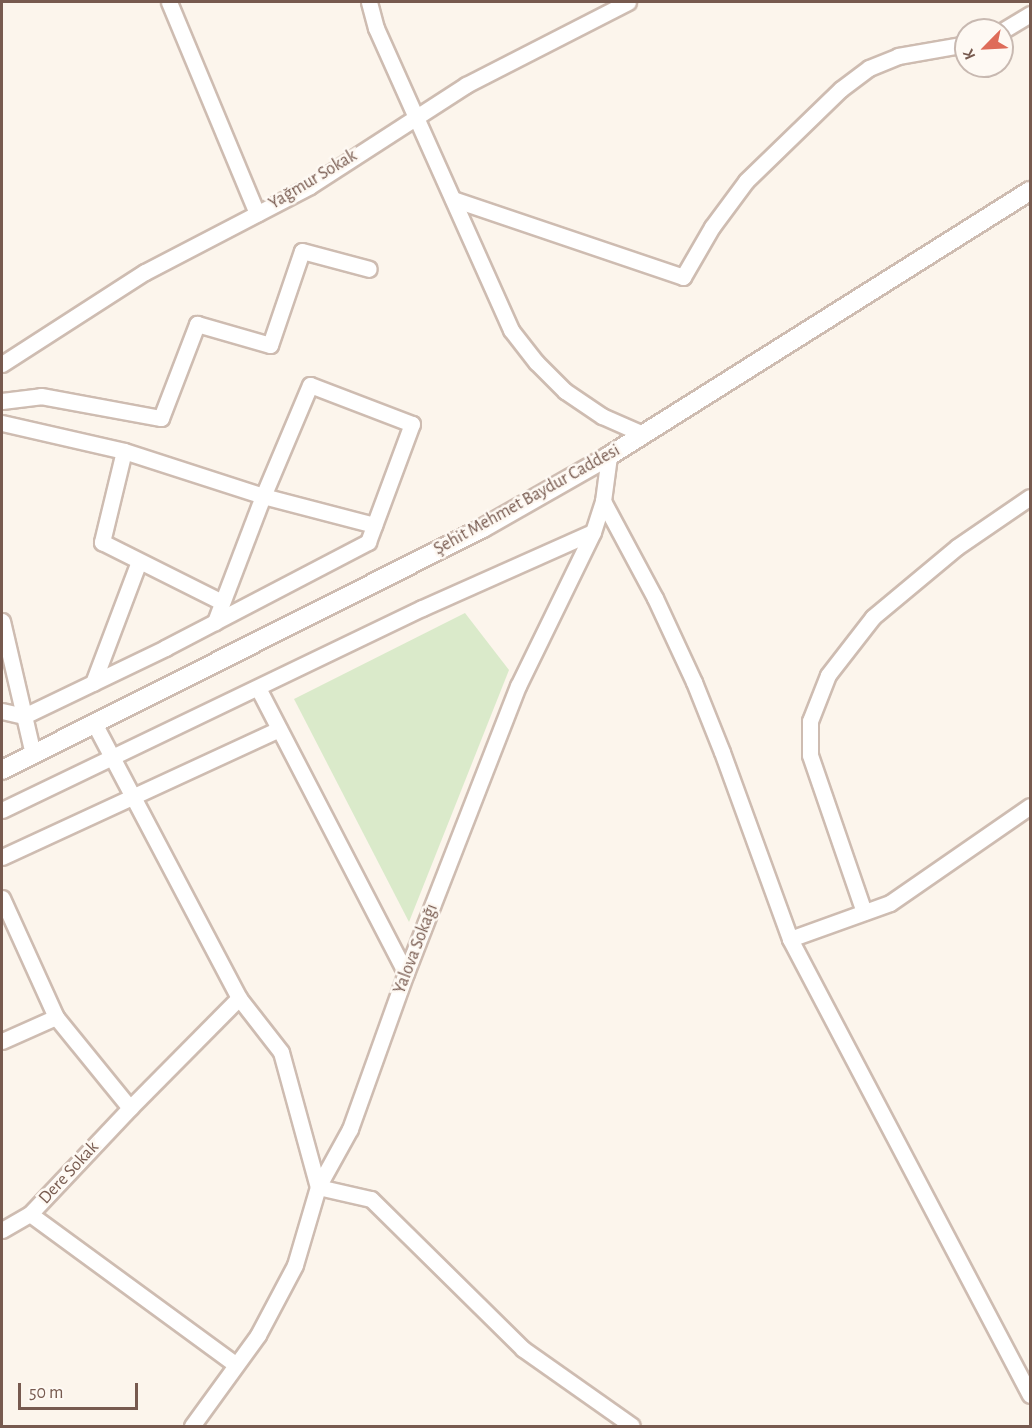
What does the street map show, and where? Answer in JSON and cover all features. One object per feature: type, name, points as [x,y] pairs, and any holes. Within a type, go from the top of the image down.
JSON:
[{"type":"street","points":[[169,2],[257,213]]},
{"type":"street","points":[[369,2],[376,28],[511,330],[550,377],[583,404],[643,435]]},
{"type":"street","name":"Yağmur Sokak","points":[[2,364],[136,278],[310,186],[415,116],[517,57],[628,2]]},
{"type":"street","points":[[1014,24],[1030,14]]},
{"type":"street","points":[[453,199],[683,277],[712,227],[746,181],[854,78],[898,56],[954,46]]},
{"type":"street","name":"Şehit Mehmet Baydur Caddesi","points":[[2,770],[483,528],[609,456],[1030,191]]},
{"type":"street","points":[[2,401],[41,396],[161,418],[197,324],[270,345],[302,251],[369,269]]},
{"type":"street","points":[[2,711],[24,716],[215,622],[368,542],[412,424],[310,385],[262,496],[215,622]]},
{"type":"street","points":[[2,423],[124,452],[262,496],[374,525]]},
{"type":"street","points":[[124,452],[102,542],[222,602]]},
{"type":"street","name":"Yalova Sokağı","points":[[192,1426],[262,1327],[284,1289],[304,1240],[318,1187],[350,1129],[406,973],[518,686],[593,532],[603,501],[609,456]]},
{"type":"street","points":[[864,912],[810,755],[810,721],[828,675],[873,616],[957,547],[1030,496]]},
{"type":"street","points":[[603,501],[655,598],[694,682],[723,752],[790,939],[1030,1395]]},
{"type":"street","points":[[2,810],[422,608],[593,532]]},
{"type":"street","points":[[93,683],[140,561]]},
{"type":"street","points":[[2,621],[33,754]]},
{"type":"street","points":[[258,688],[406,973]]},
{"type":"street","points":[[94,723],[240,998],[281,1052],[318,1187],[371,1198],[524,1349],[632,1426]]},
{"type":"street","points":[[2,857],[279,729]]},
{"type":"street","points":[[790,939],[890,903],[1030,806]]},
{"type":"street","points":[[2,898],[56,1017],[130,1108]]},
{"type":"street","name":"Dere Sokak","points":[[2,1230],[30,1214],[130,1108],[240,998]]},
{"type":"street","points":[[2,1041],[56,1017]]},
{"type":"street","points":[[30,1214],[236,1365]]},
{"type":"green space","points":[[465,613],[509,670],[409,922],[294,699]]}]
